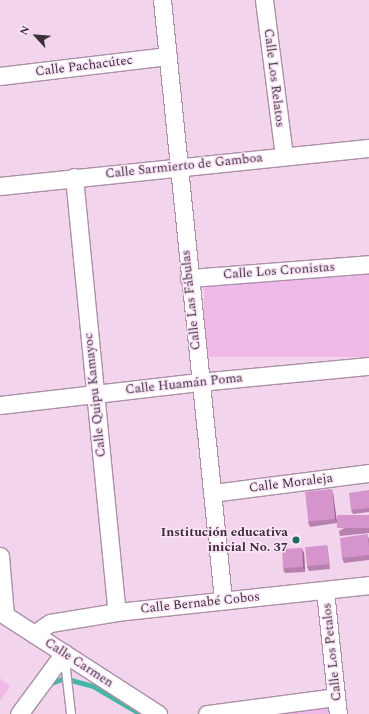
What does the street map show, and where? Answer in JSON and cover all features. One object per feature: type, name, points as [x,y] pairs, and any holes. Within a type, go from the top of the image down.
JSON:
[{"type":"street","name":"Calle Las Fábulas","points":[[162,0],[199,382],[223,599]]},
{"type":"street","name":"Calle Los Relatos","points":[[264,0],[284,156]]},
{"type":"street","name":"Calle Pachacútec","points":[[0,76],[168,56]]},
{"type":"street","name":"Calle Sarmierto de Gamboa","points":[[0,186],[178,166],[369,148]]},
{"type":"street","name":"Calle Quipu Kamayoc","points":[[74,177],[117,612]]},
{"type":"street","name":"Calle Los Cronistas","points":[[189,278],[369,264]]},
{"type":"street","name":"Calle Huamán Poma","points":[[0,405],[95,392],[369,366]]},
{"type":"street","name":"Calle Moraleja","points":[[212,493],[369,473]]},
{"type":"street","points":[[0,556],[3,613]]},
{"type":"street","name":"Calle Bernabé Cobos","points":[[34,634],[50,623],[117,612],[223,599],[325,591],[369,585]]},
{"type":"street","name":"Calle Los Petalos","points":[[325,591],[338,714]]},
{"type":"street","name":"Calle Carmen","points":[[3,613],[158,714]]},
{"type":"street","points":[[19,714],[66,654]]},
{"type":"street","points":[[207,714],[336,697]]},
{"type":"lane","points":[[66,654],[66,670],[71,714]]},
{"type":"shaded area","points":[[204,272],[369,272],[369,357],[204,357]]},
{"type":"shaded area","points":[[0,678],[10,686],[0,701]]},
{"type":"shaded area","points":[[331,703],[332,714],[243,714]]},
{"type":"building","points":[[332,489],[335,519],[308,522],[305,492]]},
{"type":"building","points":[[369,490],[369,508],[351,510],[349,493]]},
{"type":"building","points":[[337,515],[369,515],[369,528],[337,528]]},
{"type":"building","points":[[367,534],[369,555],[342,558],[340,538]]},
{"type":"building","points":[[327,545],[329,564],[307,566],[305,547]]},
{"type":"building","points":[[302,548],[303,567],[283,568],[282,549]]},
{"type":"waterway","points":[[49,684],[62,679]]},
{"type":"waterway","points":[[71,680],[93,686],[141,714]]},
{"type":"place","name":"Institución educativa inicial No. 37","points":[[296,540]]}]
